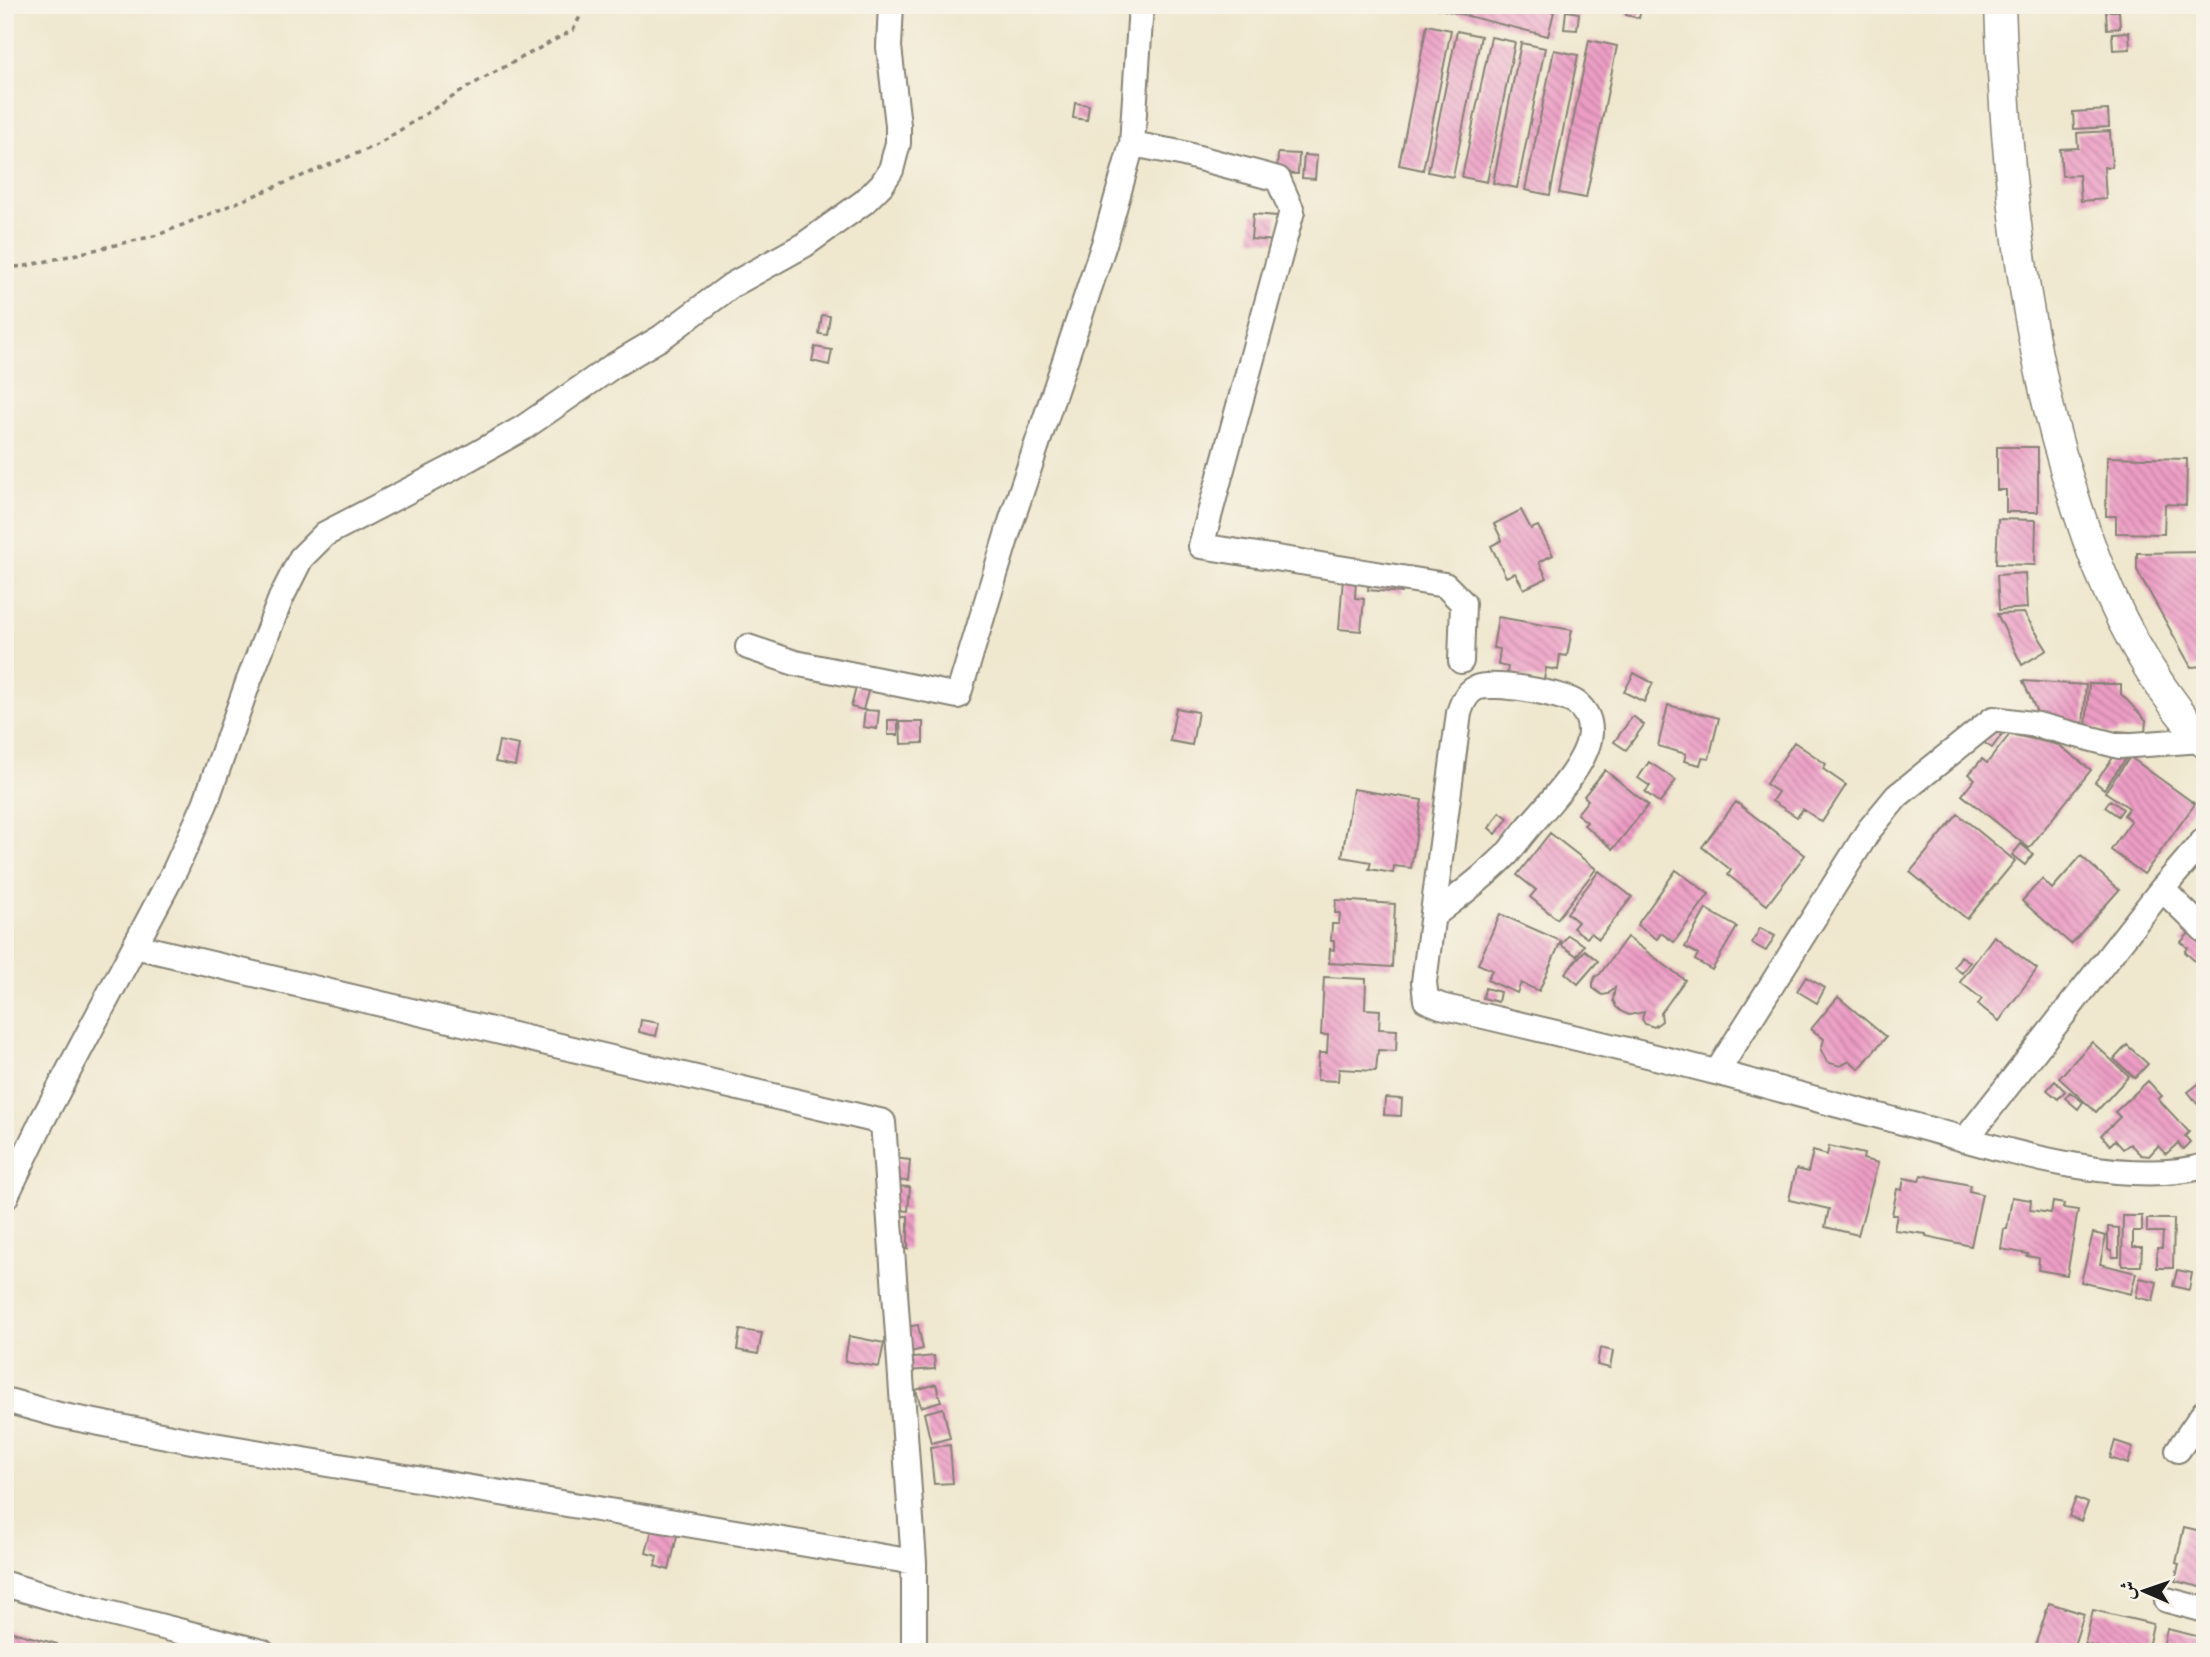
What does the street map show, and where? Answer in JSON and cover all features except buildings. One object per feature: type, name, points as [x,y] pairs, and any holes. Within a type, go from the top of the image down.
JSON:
[{"type":"main road","points":[[2000,5],[2004,111],[2018,242],[2030,327],[2060,457],[2093,558],[2135,647],[2160,687],[2203,742]]},
{"type":"street","points":[[5,1198],[176,870],[205,804],[281,598],[301,558],[325,534],[523,428],[613,366],[662,337],[732,285],[804,245],[864,202],[882,184],[891,170],[898,143],[889,47],[891,5]]},
{"type":"street","points":[[748,648],[795,663],[958,696],[1011,522],[1105,241],[1132,144],[1141,5]]},
{"type":"street","points":[[1132,144],[1180,153],[1278,179],[1292,211],[1201,546],[1445,584],[1463,603],[1461,661]]},
{"type":"street","points":[[1433,916],[1507,854],[1571,776],[1590,734],[1589,721],[1574,702],[1533,691],[1494,686],[1479,686],[1469,692],[1459,713],[1423,988],[1426,1000],[1441,1006],[1717,1072],[1965,1140],[2064,1163],[2125,1172],[2167,1173],[2205,1166]]},
{"type":"street","points":[[1717,1072],[1869,830],[1897,796],[1993,719],[2038,725],[2119,747],[2203,742]]},
{"type":"street","points":[[1965,1140],[2162,889],[2205,839]]},
{"type":"street","points":[[2162,889],[2205,931]]},
{"type":"street","points":[[135,946],[883,1122],[914,1562],[914,1652]]},
{"type":"street","points":[[5,1400],[59,1415],[202,1443],[914,1562]]},
{"type":"street","points":[[2178,1450],[2205,1411]]},
{"type":"street","points":[[5,1584],[262,1652]]},
{"type":"street","points":[[2166,1600],[2205,1610]]},
{"type":"path","points":[[5,268],[26,266],[158,234],[375,146],[473,83],[573,30],[586,5]]}]
